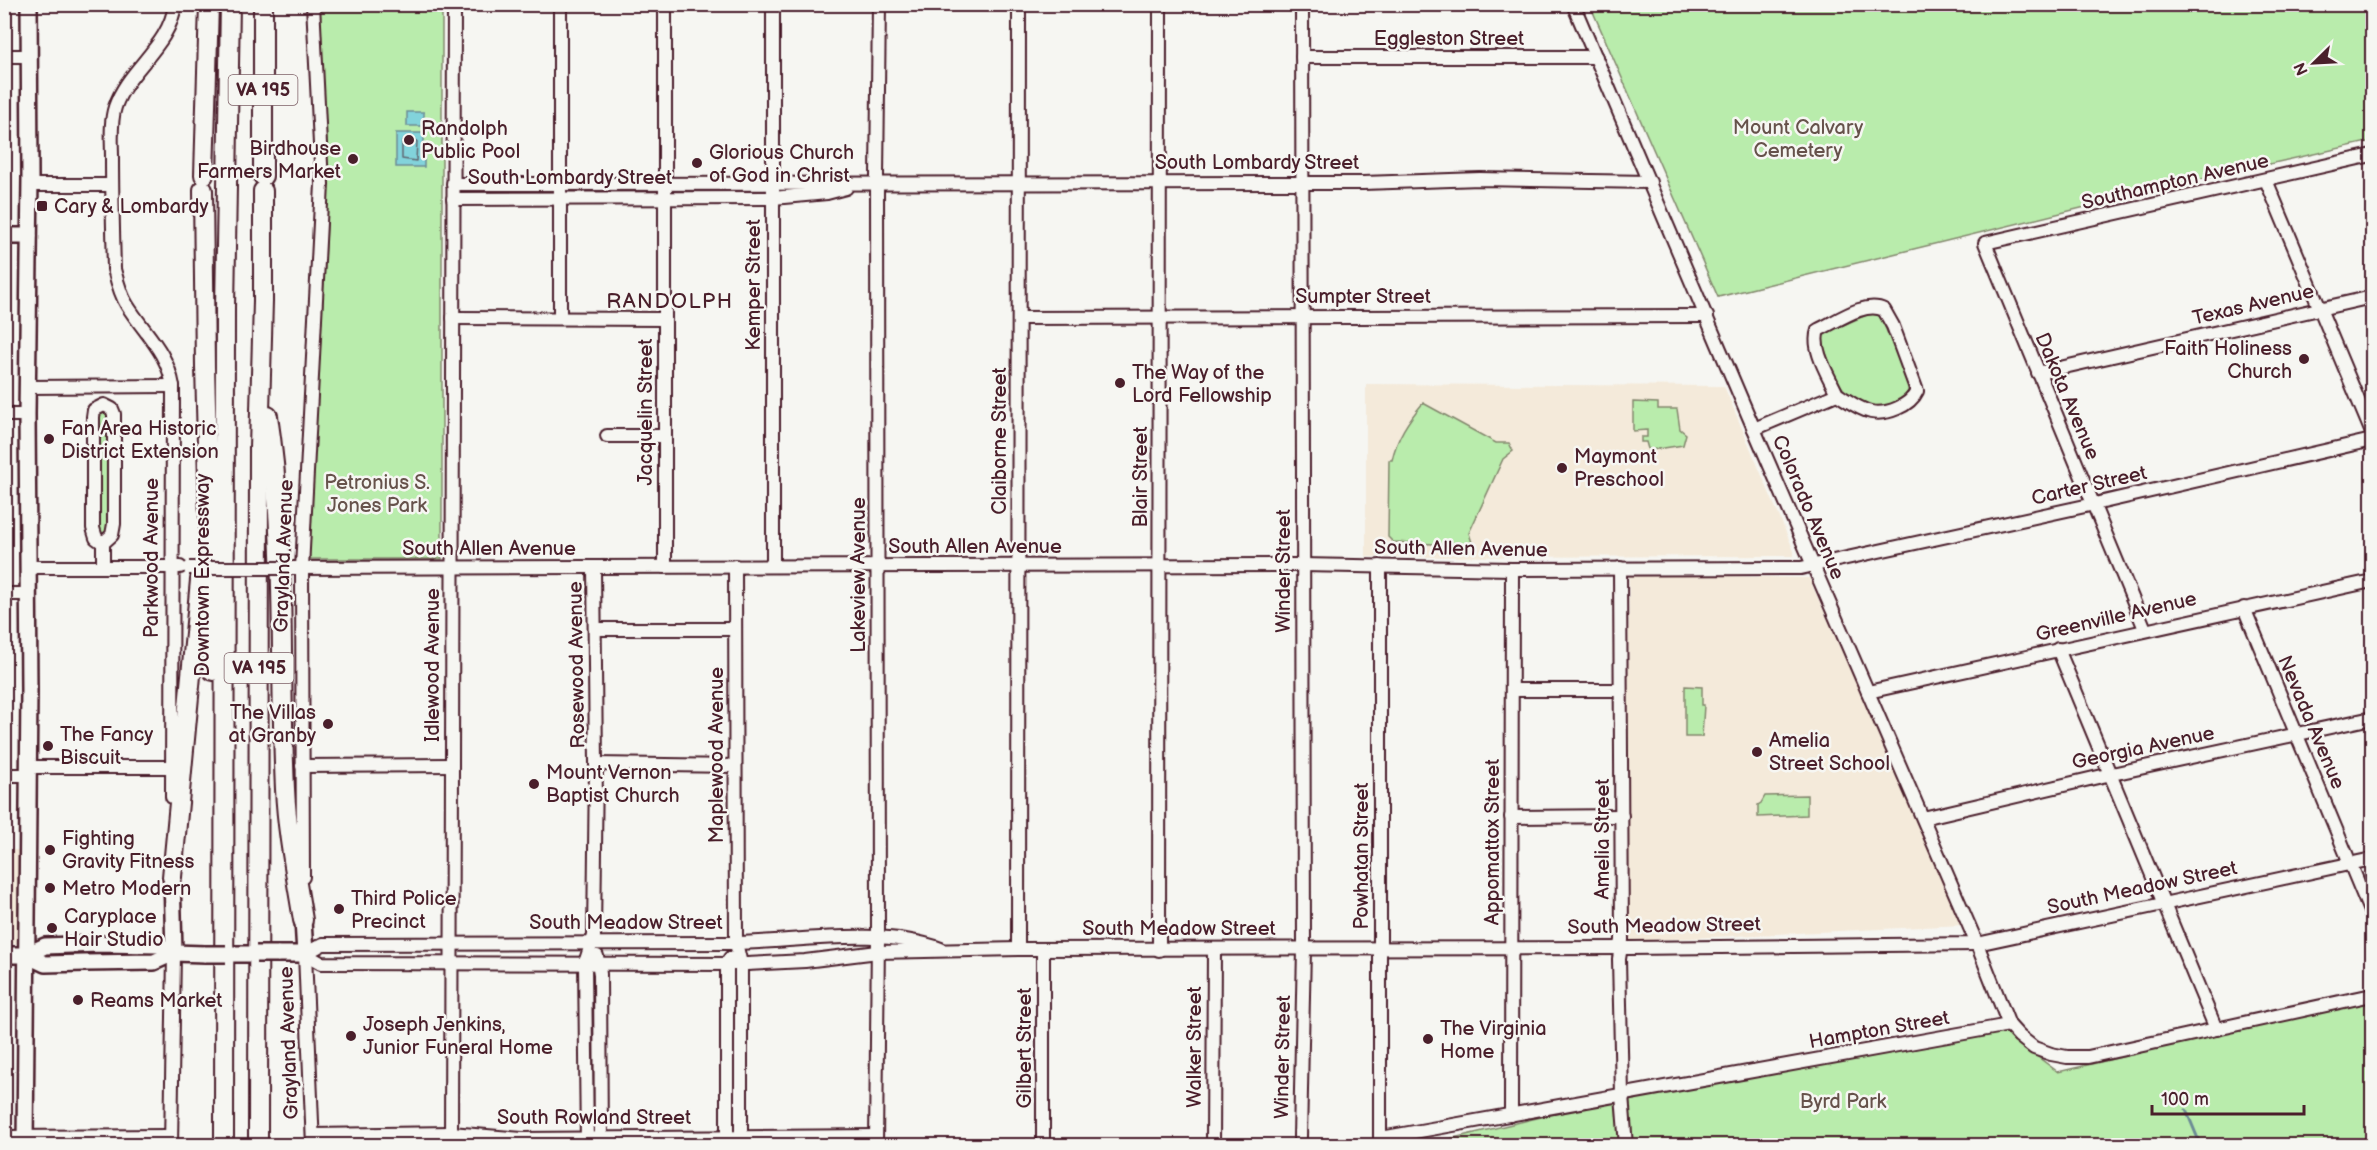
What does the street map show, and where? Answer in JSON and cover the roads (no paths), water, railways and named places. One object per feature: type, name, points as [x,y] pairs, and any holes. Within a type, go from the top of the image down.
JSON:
[{"type":"highway","points":[[209,4],[203,183],[207,446],[216,778],[225,861]]},
{"type":"highway","name":"Downtown Expressway","points":[[224,1146],[225,308],[231,4]]},
{"type":"highway","name":"VA 195","points":[[258,1146],[259,472],[263,4]]},
{"type":"highway","points":[[261,368],[273,444],[282,585],[287,813],[303,920]]},
{"type":"highway","points":[[172,877],[200,587],[207,446]]},
{"type":"main road","points":[[25,1141],[29,4]]},
{"type":"main road","points":[[4,236],[29,236]]},
{"type":"main road","name":"Parkwood Avenue","points":[[172,877],[174,953]]},
{"type":"main road","name":"Grayland Avenue","points":[[303,920],[305,954]]},
{"type":"main road","name":"South Meadow Street","points":[[4,955],[26,955],[45,964],[154,962],[174,953],[305,954]]},
{"type":"street","name":"Parkwood Avenue","points":[[172,877],[173,386],[167,363],[128,306],[118,286],[114,269],[112,186],[114,107],[125,86],[167,34],[174,18],[176,4]]},
{"type":"street","name":"Grayland Avenue","points":[[303,920],[302,568],[322,184],[313,4]]},
{"type":"street","name":"Idlewood Avenue","points":[[451,1139],[454,4]]},
{"type":"street","points":[[560,4],[560,318]]},
{"type":"street","name":"Jacquelin Street","points":[[665,4],[665,567]]},
{"type":"street","name":"Kemper Street","points":[[773,4],[773,566]]},
{"type":"street","name":"Lakeview Avenue","points":[[876,1141],[878,566],[871,184],[879,4]]},
{"type":"street","name":"Claiborne Street","points":[[1018,949],[1019,4]]},
{"type":"street","name":"Blair Street","points":[[1159,950],[1160,4]]},
{"type":"street","name":"Winder Street","points":[[1300,1137],[1304,949],[1302,4]]},
{"type":"street","name":"Colorado Avenue","points":[[1573,4],[1977,944],[2009,1025]]},
{"type":"street","points":[[4,56],[29,56]]},
{"type":"street","name":"Eggleston Street","points":[[1302,57],[1596,57]]},
{"type":"street","name":"Southampton Avenue","points":[[1985,243],[2373,155]]},
{"type":"street","name":"South Lombardy Street","points":[[453,184],[1301,183],[1480,179],[1650,182]]},
{"type":"street","points":[[2266,180],[2373,434]]},
{"type":"street","name":"South Lombardy Street","points":[[453,199],[773,198],[827,193],[871,184]]},
{"type":"street","points":[[30,185],[112,186]]},
{"type":"street","name":"Dakota Avenue","points":[[1985,243],[2145,629]]},
{"type":"street","name":"Texas Avenue","points":[[2037,373],[2373,297]]},
{"type":"street","points":[[1877,306],[1884,310],[1917,392],[1913,399],[1892,410],[1869,412],[1837,394],[1815,339],[1818,330],[1865,308],[1877,306]]},
{"type":"street","name":"Sumpter Street","points":[[1019,318],[1707,315]]},
{"type":"street","points":[[453,318],[664,319]]},
{"type":"street","points":[[104,386],[104,405]]},
{"type":"street","points":[[27,387],[173,386]]},
{"type":"street","points":[[1754,429],[1837,394]]},
{"type":"street","points":[[103,543],[112,536],[114,530],[114,414],[112,409],[104,405]]},
{"type":"street","points":[[103,543],[96,538],[93,528],[93,422],[94,410],[104,405]]},
{"type":"street","points":[[4,415],[27,415]]},
{"type":"street","points":[[608,436],[664,435]]},
{"type":"street","name":"Carter Street","points":[[1813,565],[2373,440]]},
{"type":"street","points":[[103,543],[103,567]]},
{"type":"street","name":"South Allen Avenue","points":[[28,567],[1302,565],[1512,569],[1801,568],[1813,565]]},
{"type":"street","name":"Maplewood Avenue","points":[[735,566],[736,943],[741,964],[741,1141]]},
{"type":"street","name":"Powhatan Street","points":[[1380,566],[1381,1142]]},
{"type":"street","name":"Rosewood Avenue","points":[[594,567],[596,764],[593,943],[599,964],[601,1142]]},
{"type":"street","name":"Amelia Street","points":[[1620,568],[1622,816],[1620,948],[1622,1095],[1626,1146]]},
{"type":"street","name":"Appomattox Street","points":[[1511,1115],[1512,569]]},
{"type":"street","name":"Greenville Avenue","points":[[1868,692],[2373,580]]},
{"type":"street","points":[[4,594],[28,594]]},
{"type":"street","name":"Nevada Avenue","points":[[2244,608],[2373,916]]},
{"type":"street","points":[[595,629],[735,630]]},
{"type":"street","points":[[2058,649],[2216,1029]]},
{"type":"street","points":[[1512,690],[1620,690]]},
{"type":"street","name":"Georgia Avenue","points":[[1923,818],[2109,774],[2373,718]]},
{"type":"street","points":[[596,764],[735,766]]},
{"type":"street","points":[[302,766],[451,765]]},
{"type":"street","points":[[4,775],[28,771],[172,767]]},
{"type":"street","points":[[1511,817],[1622,816]]},
{"type":"street","name":"South Meadow Street","points":[[305,954],[321,963],[741,964],[805,961],[878,952],[1018,949],[1620,948],[1977,944],[2373,859]]},
{"type":"street","name":"South Meadow Street","points":[[305,954],[323,944],[736,943],[878,936],[923,942],[948,951]]},
{"type":"street","name":"Rosewood Avenue","points":[[587,1142],[585,963],[593,943]]},
{"type":"street","name":"Maplewood Avenue","points":[[727,1141],[727,963],[736,943]]},
{"type":"street","name":"Gilbert Street","points":[[1043,950],[1043,1146]]},
{"type":"street","name":"Walker Street","points":[[1213,1146],[1214,950]]},
{"type":"street","name":"Parkwood Avenue","points":[[171,1141],[174,953]]},
{"type":"street","name":"Grayland Avenue","points":[[305,954],[313,1141]]},
{"type":"street","points":[[2009,1025],[2030,1045],[2042,1052],[2067,1057],[2088,1057],[2373,995]]},
{"type":"street","name":"Hampton Street","points":[[1381,1142],[1511,1115],[2009,1025]]},
{"type":"street","points":[[4,1137],[25,1141],[171,1141]]},
{"type":"street","name":"South Rowland Street","points":[[313,1141],[522,1139],[587,1142],[876,1141]]},
{"type":"water","points":[[407,112],[424,112],[424,126],[407,126]]},
{"type":"water","points":[[396,133],[424,133],[424,167],[396,167]]},
{"type":"waterway","points":[[2186,1110],[2201,1146]]},
{"type":"place","name":"Randolph Public Pool","points":[[409,140]]},
{"type":"place","name":"Birdhouse Farmers Market","points":[[353,159]]},
{"type":"place","name":"Glorious Church of God in Christ","points":[[697,163]]},
{"type":"place","name":"Cary & Lombardy","points":[[42,206]]},
{"type":"place","name":"Faith Holiness Church","points":[[2304,359]]},
{"type":"place","name":"The Way of the Lord Fellowship","points":[[1120,383]]},
{"type":"place","name":"Fan Area Historic District Extension","points":[[49,439]]},
{"type":"place","name":"Maymont Preschool","points":[[1562,468]]},
{"type":"place","name":"The Villas at Granby","points":[[328,724]]},
{"type":"place","name":"The Fancy Biscuit","points":[[48,746]]},
{"type":"place","name":"Amelia Street School","points":[[1757,752]]},
{"type":"place","name":"Mount Vernon Baptist Church","points":[[534,784]]},
{"type":"place","name":"Fighting Gravity Fitness","points":[[50,850]]},
{"type":"place","name":"Metro Modern","points":[[50,888]]},
{"type":"place","name":"Third Police Precinct","points":[[339,909]]},
{"type":"place","name":"Caryplace Hair Studio","points":[[52,928]]},
{"type":"place","name":"Reams Market","points":[[78,1000]]},
{"type":"place","name":"Joseph Jenkins, Junior Funeral Home","points":[[351,1036]]},
{"type":"place","name":"The Virginia Home","points":[[1428,1039]]},
{"type":"district","name":"RANDOLPH","points":[[670,301]]},
{"type":"park label","name":"Mount Calvary Cemetery","points":[[1798,138]]},
{"type":"park label","name":"Petronius S. Jones Park","points":[[377,494]]},
{"type":"park label","name":"Byrd Park","points":[[1843,1101]]}]
